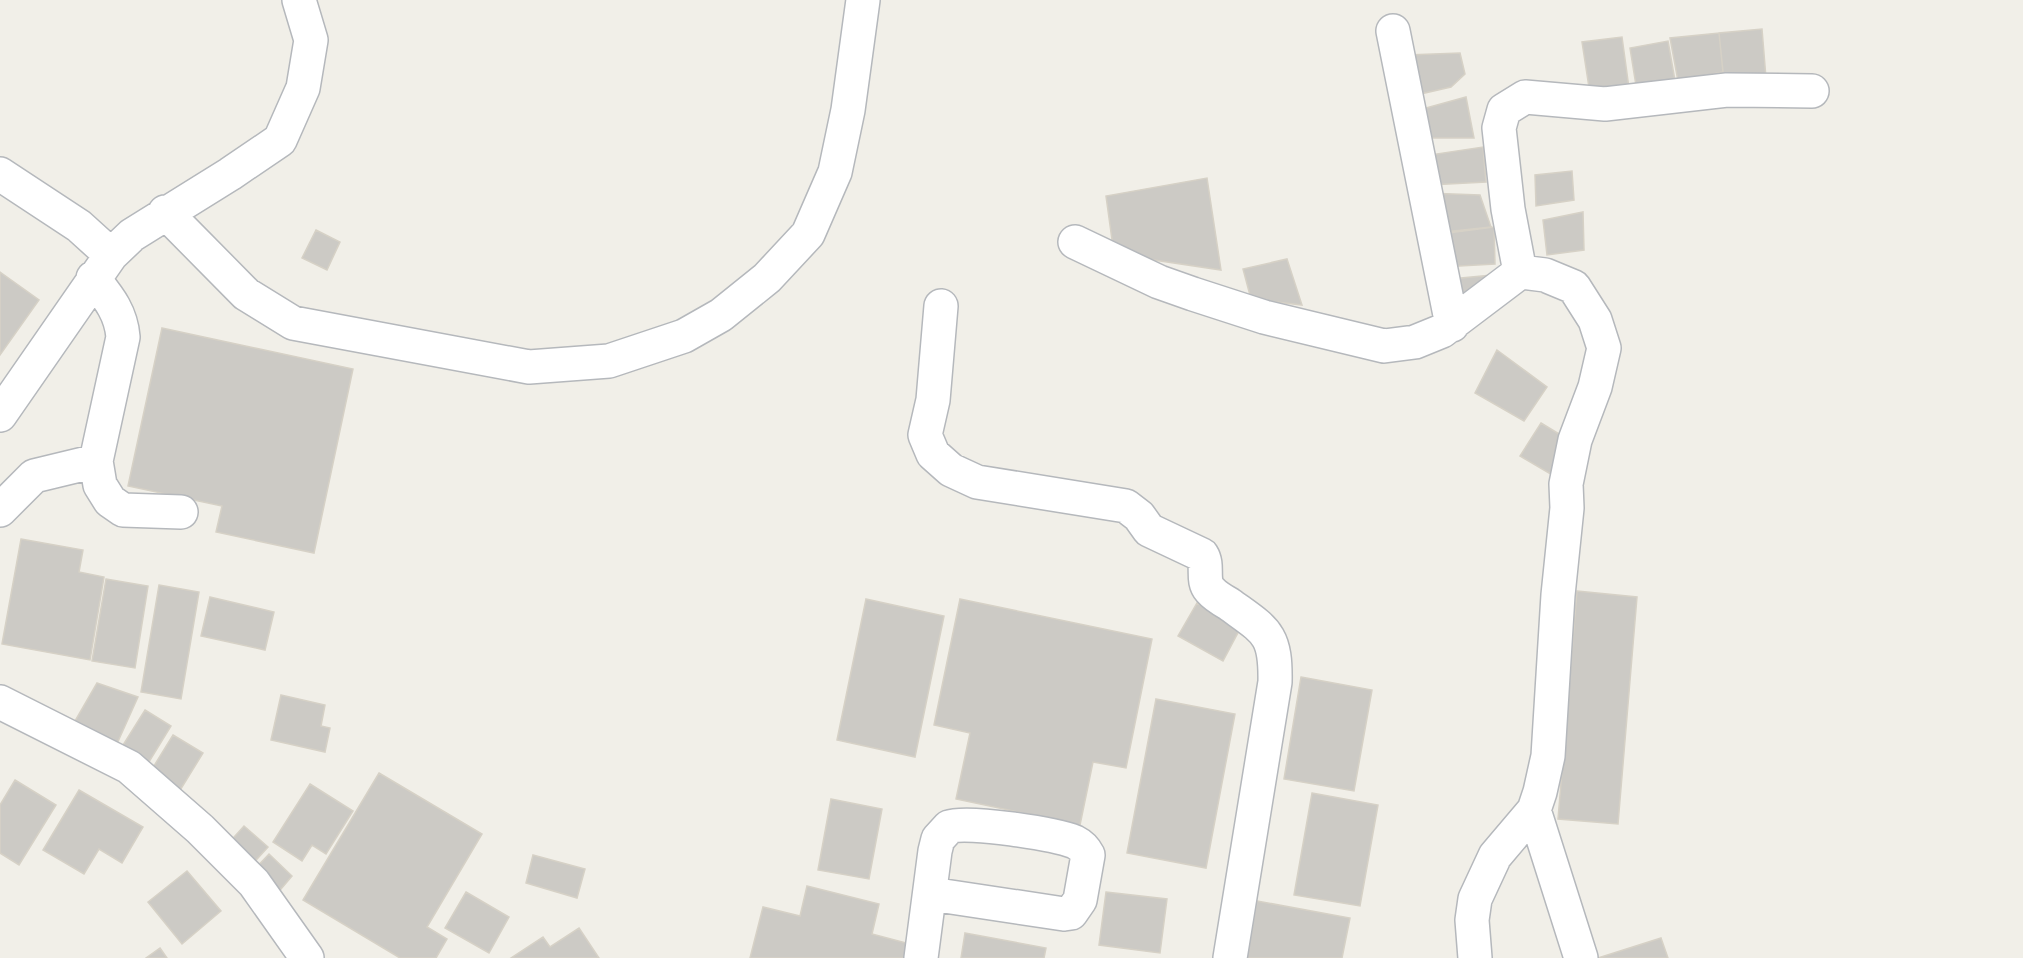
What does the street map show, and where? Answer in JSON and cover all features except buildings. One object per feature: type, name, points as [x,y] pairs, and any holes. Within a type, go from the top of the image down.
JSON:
[{"type":"street","points":[[0,415],[102,267],[132,235],[280,140],[303,88],[311,40],[299,0]]},
{"type":"street","points":[[165,212],[246,294],[293,323],[529,367],[609,361],[684,336],[722,315],[767,279],[808,234],[835,172],[848,110],[863,0]]},
{"type":"street","points":[[1393,31],[1452,325]]},
{"type":"street","points":[[1520,272],[1508,209],[1499,128],[1501,116],[1511,104],[1525,97],[1605,104],[1727,90],[1812,91]]},
{"type":"street","points":[[0,174],[79,226],[102,267],[113,303],[122,320],[123,336],[96,461],[100,484],[110,501],[123,510],[181,512]]},
{"type":"street","points":[[1075,242],[1159,282],[1192,294],[1358,341],[1384,346],[1406,344],[1431,337],[1452,325],[1520,272],[1545,275],[1574,287],[1595,320],[1604,348],[1595,387],[1575,440],[1566,484],[1567,508],[1558,595],[1548,756],[1534,810],[1496,856],[1474,899],[1472,920],[1475,958]]},
{"type":"street","points":[[941,306],[933,400],[925,435],[933,454],[951,470],[977,482],[1126,506],[1139,516],[1149,530],[1202,555],[1205,560],[1204,577],[1208,589],[1260,626],[1276,652],[1275,682],[1230,958]]},
{"type":"street","points":[[0,510],[34,476],[96,461]]},
{"type":"street","points":[[0,702],[129,767],[200,829],[254,883],[308,958]]},
{"type":"street","points":[[1534,810],[1581,958]]},
{"type":"street","points":[[921,958],[936,845],[942,834],[956,825],[1064,838],[1081,845],[1088,855],[1080,900],[1071,913],[1064,914],[931,894]]}]
